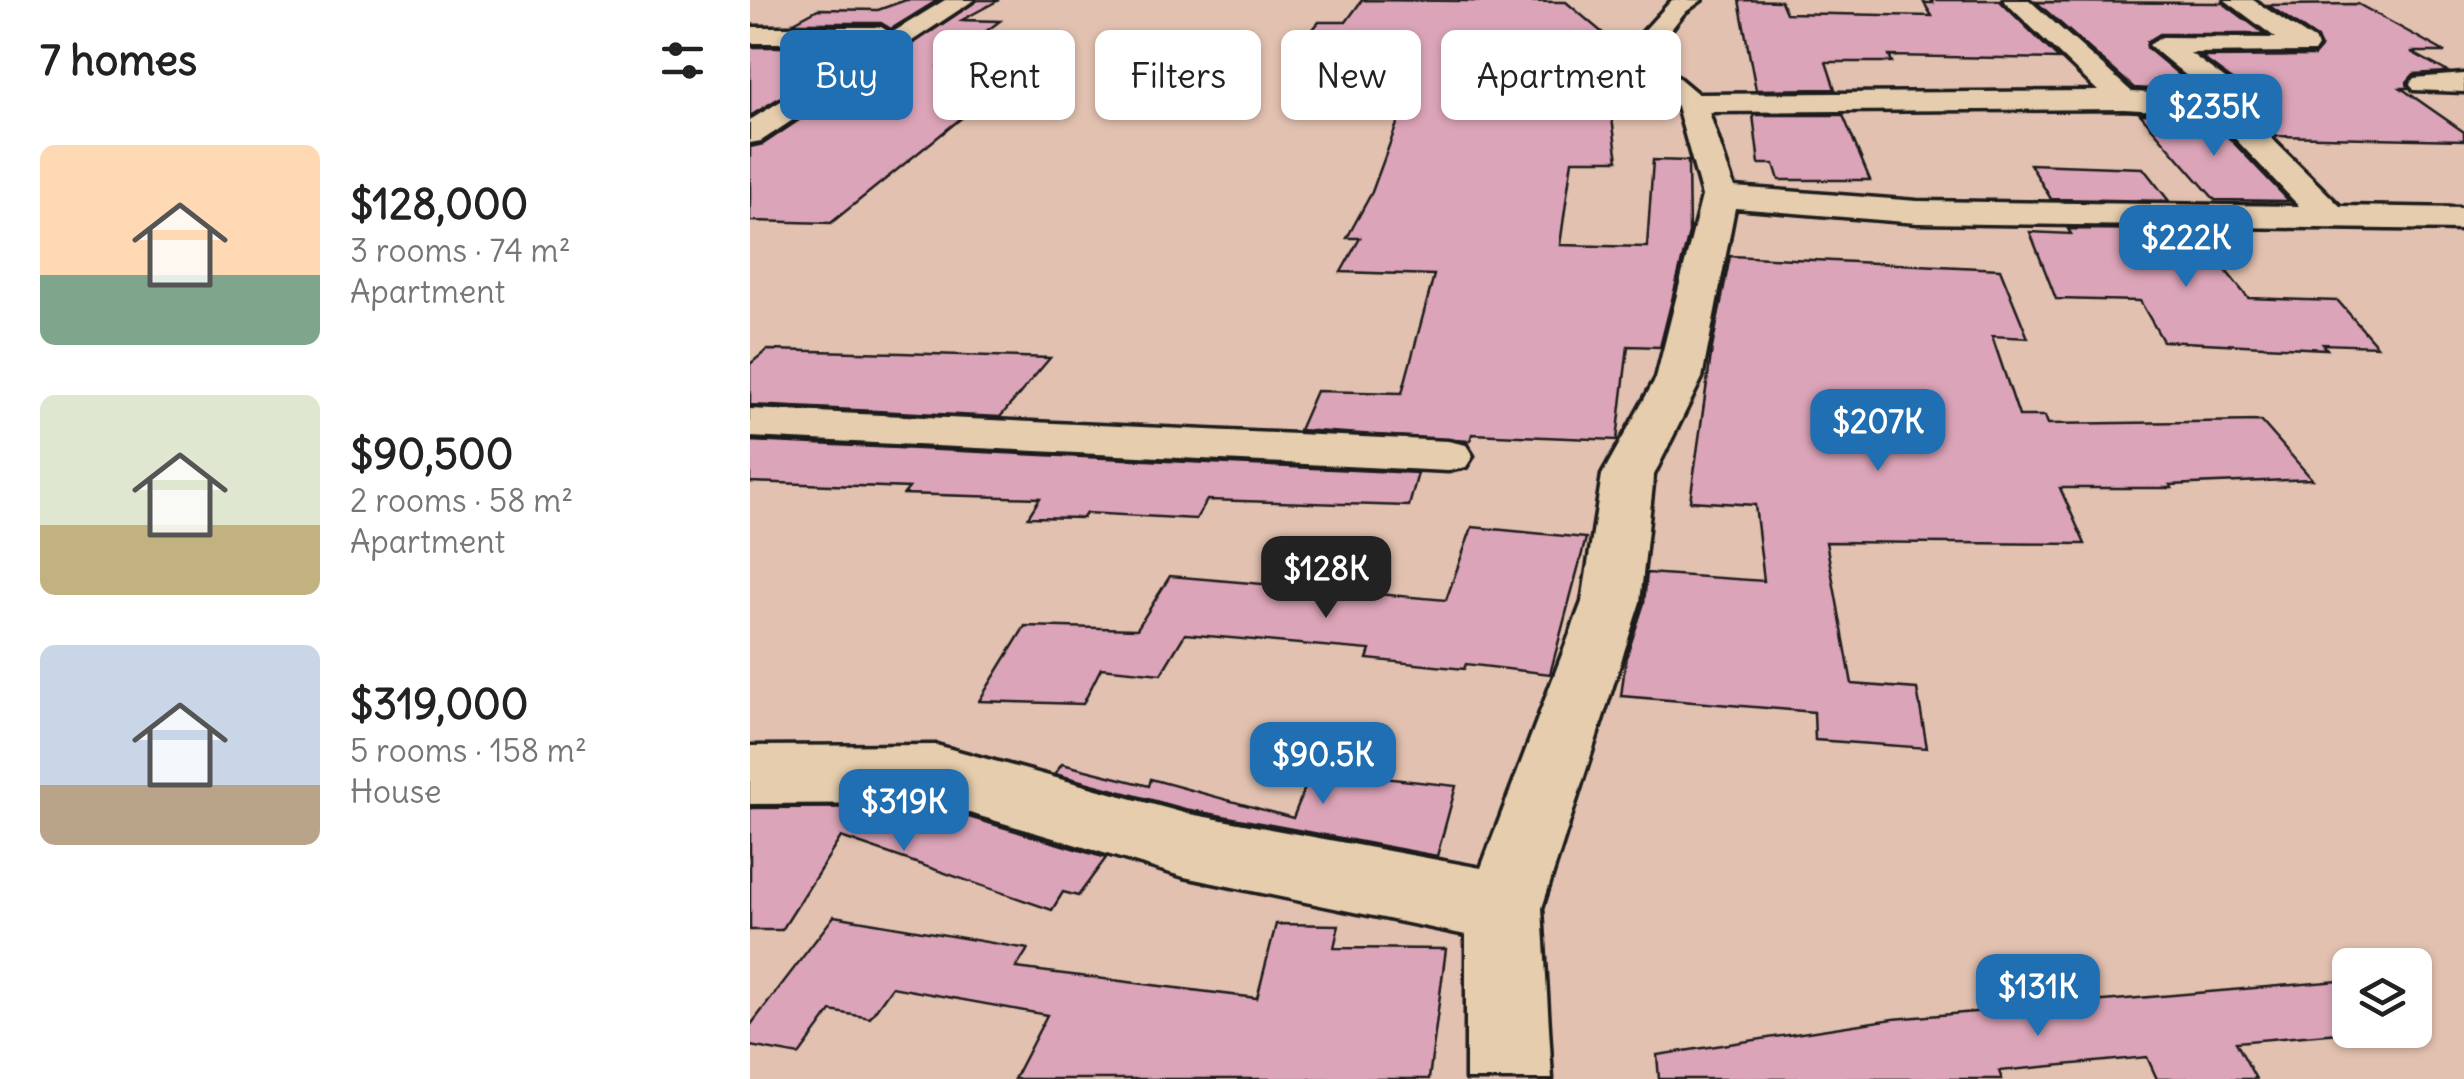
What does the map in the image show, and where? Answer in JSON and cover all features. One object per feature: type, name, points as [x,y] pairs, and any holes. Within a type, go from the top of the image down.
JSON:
[{"type":"street","points":[[889,30],[936,0]]},
{"type":"street","points":[[750,134],[962,0]]},
{"type":"street","points":[[1509,1079],[1504,908],[1611,602],[1628,475],[1679,378],[1720,196],[1691,103],[1656,73],[1643,46],[1675,8],[1690,0]]},
{"type":"street","points":[[2015,0],[2124,100]]},
{"type":"street","points":[[1691,103],[2124,100],[2222,105],[2238,100],[2162,45],[2305,46],[2238,0]]},
{"type":"street","points":[[2238,0],[2256,0]]},
{"type":"street","points":[[750,35],[780,35]]},
{"type":"street","points":[[2424,84],[2464,84]]},
{"type":"street","points":[[750,113],[780,95]]},
{"type":"street","points":[[2222,105],[2328,216]]},
{"type":"street","points":[[1720,196],[1916,212],[2464,219]]},
{"type":"street","points":[[750,423],[1448,456]]},
{"type":"street","points":[[750,775],[936,774],[1184,845],[1504,908]]},
{"type":"building","points":[[906,0],[938,0],[891,29],[881,23],[792,23],[818,9],[878,10]]},
{"type":"building","points":[[978,0],[999,0],[962,20],[1000,21],[988,30],[933,30]]},
{"type":"building","points":[[1362,0],[1566,2],[1599,30],[1441,30],[1441,120],[1612,120],[1618,160],[1572,160],[1560,245],[1647,247],[1653,160],[1688,161],[1689,233],[1660,347],[1628,346],[1617,440],[1472,434],[1470,441],[1299,430],[1316,391],[1402,393],[1434,275],[1341,272],[1360,238],[1347,238],[1372,192],[1398,120],[1421,120],[1421,30],[1312,30],[1319,22],[1346,22]]},
{"type":"building","points":[[1739,0],[1781,1],[1786,13],[1932,16],[1924,3],[1933,3],[1931,0],[1999,0],[2059,59],[1889,56],[1892,62],[1826,62],[1835,89],[1756,90]]},
{"type":"building","points":[[2036,2],[2223,3],[2265,34],[2160,34],[2147,42],[2147,48],[2200,92],[2134,88]]},
{"type":"building","points":[[2358,4],[2445,52],[2411,52],[2448,72],[2414,74],[2407,82],[2408,88],[2401,88],[2464,132],[2464,140],[2275,136],[2248,109],[2256,101],[2250,93],[2201,57],[2314,56],[2321,48],[2317,38],[2268,5]]},
{"type":"building","points":[[933,30],[933,120],[959,120],[831,223],[750,221],[750,147],[763,144],[799,120],[913,120],[913,44]]},
{"type":"building","points":[[750,47],[780,47],[780,98],[750,116]]},
{"type":"building","points":[[2140,114],[2210,118],[2289,201],[2215,200]]},
{"type":"building","points":[[1753,115],[1843,115],[1870,180],[1779,180],[1774,164],[1759,164]]},
{"type":"building","points":[[2030,164],[2143,168],[2169,201],[2051,199]]},
{"type":"building","points":[[2068,229],[2193,230],[2248,298],[2338,301],[2377,346],[2323,344],[2327,349],[2163,341],[2140,301],[2056,299],[2030,232],[2071,234]]},
{"type":"building","points":[[1730,256],[2000,269],[2028,338],[1992,336],[2019,416],[2045,416],[2048,424],[2261,421],[2312,479],[2170,485],[2172,488],[2060,488],[2085,544],[1826,542],[1852,684],[1917,689],[1927,748],[1815,740],[1814,712],[1621,696],[1626,658],[1644,603],[1647,573],[1764,581],[1755,505],[1690,501]]},
{"type":"building","points":[[767,350],[1050,358],[1000,417],[750,405],[750,364]]},
{"type":"building","points":[[750,441],[1418,473],[1409,506],[1207,500],[1196,519],[1086,513],[1083,518],[1028,517],[1040,498],[904,494],[909,488],[750,482]]},
{"type":"building","points":[[1472,527],[1586,538],[1550,674],[1466,664],[1464,669],[1367,659],[1370,650],[1185,634],[1161,674],[1101,668],[1083,704],[979,701],[1025,626],[1137,629],[1170,576],[1446,600]]},
{"type":"building","points":[[1062,764],[1149,786],[1151,779],[1293,818],[1312,770],[1456,786],[1437,856],[1185,809],[1055,774]]},
{"type":"building","points":[[935,807],[1106,858],[1078,896],[1063,892],[1052,910],[841,837],[782,930],[750,930],[750,808]]},
{"type":"building","points":[[834,916],[1028,949],[1016,968],[1257,998],[1276,924],[1339,925],[1334,948],[1446,949],[1429,1079],[1014,1079],[1047,1015],[892,987],[870,1018],[831,1011],[799,1055],[750,1046],[750,1026]]},
{"type":"building","points":[[2332,982],[2332,1034],[2236,1042],[2256,1079],[2157,1079],[2147,1057],[1999,1071],[2002,1079],[1659,1079],[1657,1055],[1893,1019]]}]
